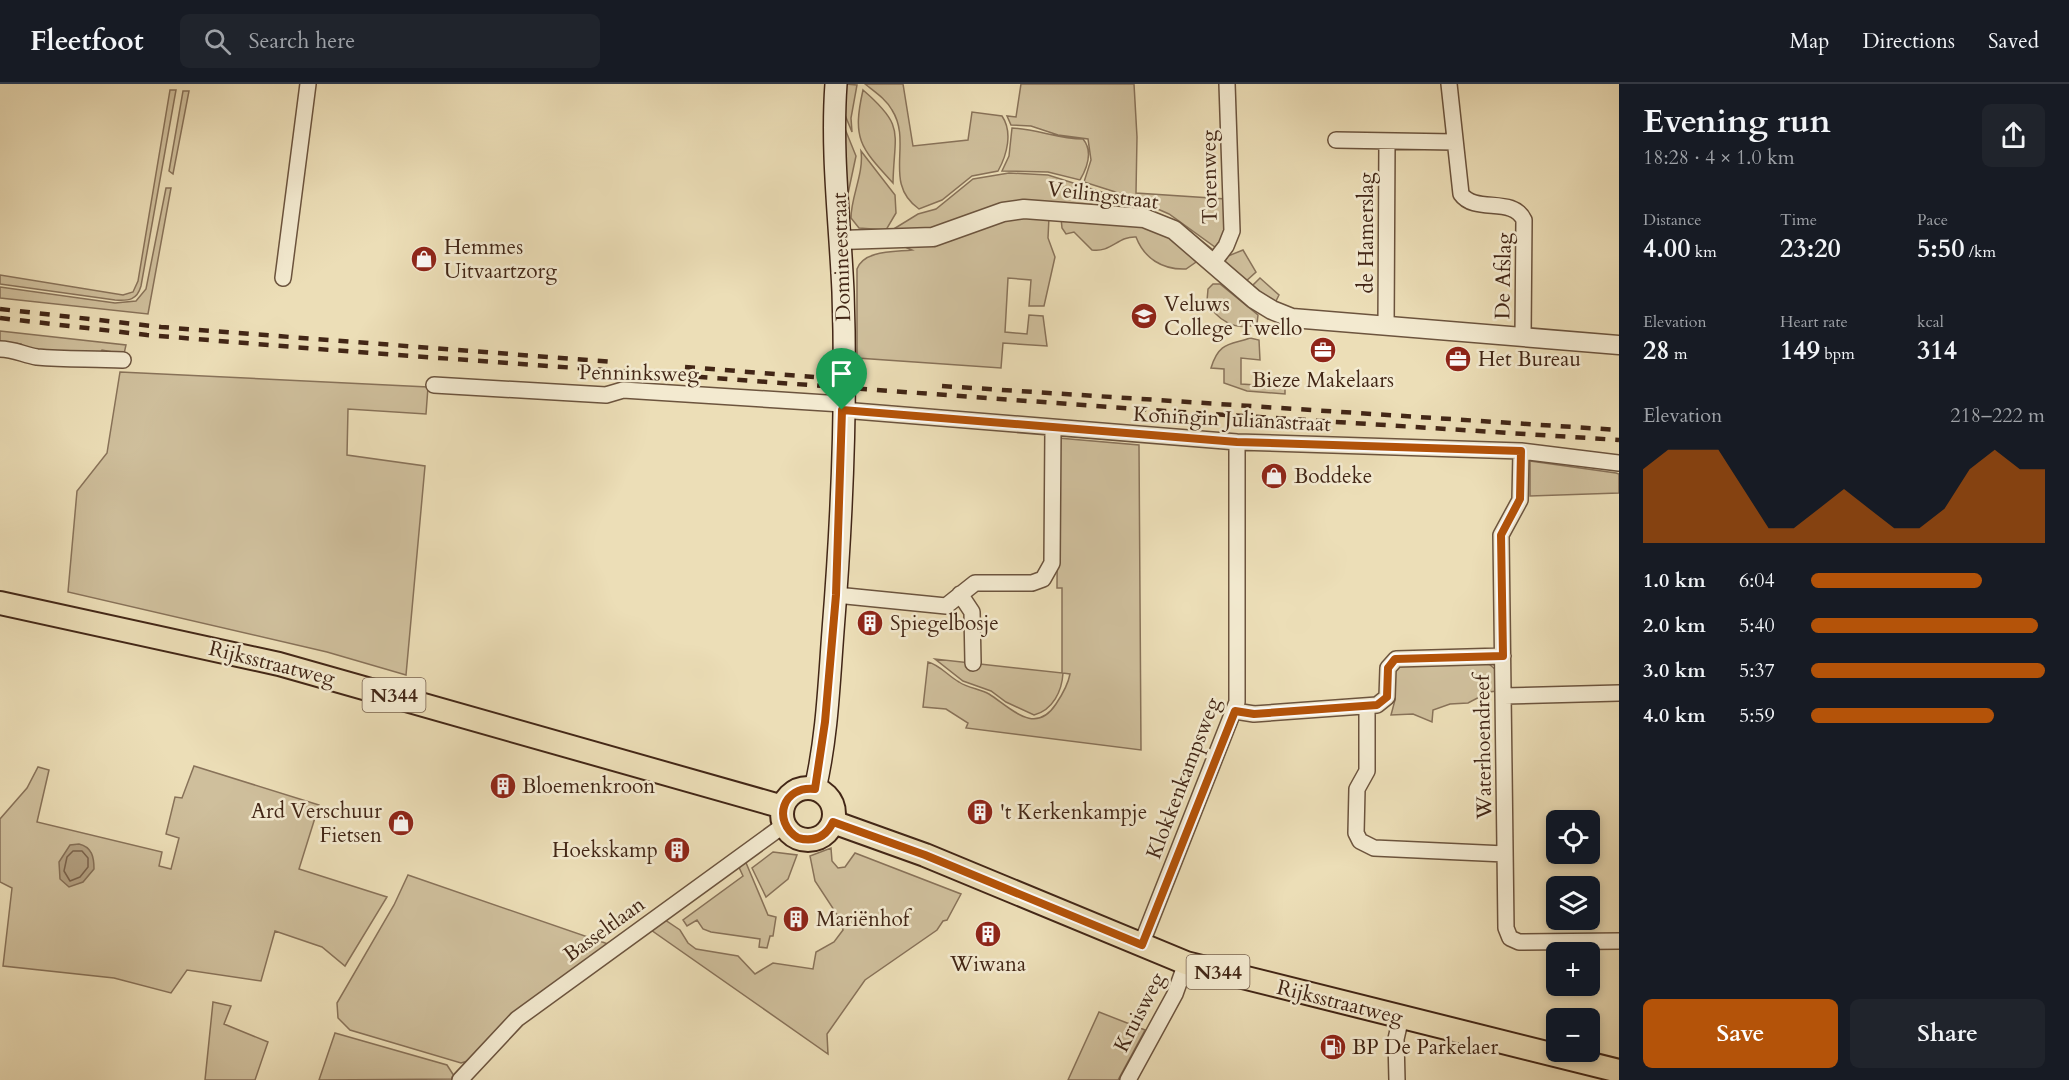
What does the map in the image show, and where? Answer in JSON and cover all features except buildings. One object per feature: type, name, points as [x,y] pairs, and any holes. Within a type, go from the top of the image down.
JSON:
[{"type":"main road","name":"Domineestraat","points":[[815,789],[825,722],[836,595],[842,407],[841,240],[834,121],[836,84]]},
{"type":"main road","name":"Rijksstraatweg","points":[[0,603],[279,664],[784,816]]},
{"type":"main road","points":[[815,789],[831,801],[833,822],[827,832],[810,840],[798,838],[784,816],[795,792],[815,789]]},
{"type":"main road","name":"Rijksstraatweg","points":[[833,822],[925,855],[1186,963],[1619,1071]]},
{"type":"street","points":[[283,278],[309,84]]},
{"type":"street","name":"Torenweg","points":[[1213,263],[1226,246],[1232,231],[1227,84]]},
{"type":"street","name":"De Afslag","points":[[1449,84],[1462,197],[1471,202],[1514,209],[1520,212],[1524,220],[1522,336]]},
{"type":"street","points":[[1336,140],[1454,142]]},
{"type":"street","name":"de Hamerslag","points":[[1386,326],[1387,141]]},
{"type":"street","name":"Veilingstraat","points":[[841,240],[933,237],[1013,210],[1056,210],[1144,218],[1160,222],[1177,232],[1254,298],[1282,314],[1311,321],[1619,345]]},
{"type":"street","points":[[0,349],[14,350],[24,356],[76,360],[88,357],[123,360]]},
{"type":"street","name":"Penninksweg","points":[[434,385],[606,395],[623,390],[842,407]]},
{"type":"street","name":"Koningin Julianastraat","points":[[842,407],[1053,428],[1237,442],[1521,451],[1619,463]]},
{"type":"street","points":[[836,595],[946,606],[975,583],[1032,583],[1048,574],[1052,563],[1053,428]]},
{"type":"street","name":"Klokkenkampsweg","points":[[1142,945],[1235,711],[1239,659],[1237,442]]},
{"type":"street","name":"Waterhoendreef","points":[[1521,451],[1520,499],[1501,535],[1506,928],[1512,939],[1519,942],[1619,941]]},
{"type":"street","points":[[960,594],[972,612],[973,663]]},
{"type":"street","points":[[1235,711],[1254,714],[1380,705],[1386,699],[1388,668],[1395,659],[1503,656]]},
{"type":"street","points":[[1504,696],[1619,693]]},
{"type":"street","points":[[1367,706],[1367,771],[1356,789],[1356,833],[1360,841],[1374,848],[1505,854]]},
{"type":"street","name":"Basseltlaan","points":[[460,1080],[517,1019],[784,816]]},
{"type":"street","name":"Kruisweg","points":[[1128,1080],[1171,1001],[1186,963]]},
{"type":"street","points":[[1397,1080],[1396,1039],[1401,1017]]},
{"type":"shaded area","points":[[846,84],[857,85],[851,118],[852,132],[845,115]]},
{"type":"shaded area","points":[[865,84],[903,84],[913,146],[968,140],[972,112],[1002,116],[1007,129],[1008,144],[998,171],[972,176],[942,200],[919,209],[908,199],[902,187],[898,123],[887,102]]},
{"type":"shaded area","points":[[1021,84],[1134,84],[1137,137],[1136,193],[1226,199],[1227,225],[1224,237],[1215,247],[1169,214],[1128,196],[1084,182],[1091,160],[1088,139],[1058,135],[1031,126],[1011,125],[1007,116],[1016,117]]},
{"type":"shaded area","points":[[170,90],[176,90],[141,286],[135,297],[128,300],[115,300],[0,284],[0,275],[123,295],[133,292],[138,281]]},
{"type":"shaded area","points":[[863,90],[892,122],[895,141],[893,183],[866,151],[862,141],[858,120]]},
{"type":"shaded area","points":[[183,91],[189,91],[173,174],[169,171]]},
{"type":"shaded area","points":[[841,119],[856,156],[846,203]]},
{"type":"shaded area","points":[[1012,128],[1083,139],[1088,154],[1087,165],[1080,180],[1048,172],[1002,171],[1009,156]]},
{"type":"shaded area","points":[[861,151],[895,195],[896,213],[886,230],[859,228],[851,218],[861,168]]},
{"type":"shaded area","points":[[1009,173],[1048,175],[1127,200],[1179,223],[1212,249],[1210,251],[1189,233],[1033,202],[934,229],[892,230],[918,214],[936,209],[973,179]]},
{"type":"shaded area","points":[[166,188],[171,188],[148,314],[0,298],[0,287],[115,303],[136,301],[146,289]]},
{"type":"shaded area","points":[[1049,217],[1048,238],[1055,257],[1044,306],[1029,306],[1031,280],[1008,278],[1005,332],[1027,334],[1029,315],[1043,316],[1047,346],[1003,343],[1001,368],[857,358],[857,269],[866,258],[880,253],[912,250],[905,247],[933,243],[1004,219]]},
{"type":"shaded area","points":[[1061,218],[1143,226],[1162,232],[1199,260],[1186,269],[1162,265],[1149,257],[1136,237],[1124,239],[1104,249],[1092,250],[1074,232],[1066,234],[1062,228]]},
{"type":"shaded area","points":[[1243,250],[1256,272],[1245,282],[1224,263],[1228,256]]},
{"type":"shaded area","points":[[1260,278],[1279,295],[1275,303],[1251,287]]},
{"type":"shaded area","points":[[1213,284],[1220,284],[1258,315],[1257,324],[1234,325],[1221,319],[1207,301],[1208,289]]},
{"type":"shaded area","points":[[0,331],[126,345],[124,354],[102,350],[99,354],[27,349],[21,344],[0,342]]},
{"type":"shaded area","points":[[1250,338],[1259,340],[1260,360],[1241,358],[1241,384],[1285,387],[1285,394],[1247,391],[1224,383],[1224,369],[1211,368],[1222,348]]},
{"type":"shaded area","points":[[120,372],[428,387],[426,414],[348,409],[347,455],[425,466],[406,675],[327,652],[68,592],[77,491],[107,453]]},
{"type":"shaded area","points":[[1058,438],[1139,445],[1141,750],[966,728],[968,723],[946,709],[923,707],[928,662],[955,680],[989,694],[1014,712],[1031,719],[1040,718],[1048,713],[1064,690],[1070,674],[1063,673],[1061,686],[1055,699],[1046,709],[1034,715],[1006,702],[991,691],[963,681],[935,659],[1062,673],[1062,588],[1057,588]]},
{"type":"shaded area","points":[[1530,461],[1619,474],[1619,493],[1530,496]]},
{"type":"shaded area","points":[[1489,664],[1496,670],[1497,691],[1489,692],[1468,703],[1450,704],[1433,710],[1432,722],[1413,714],[1391,715],[1395,700],[1395,672],[1400,666]]},
{"type":"shaded area","points":[[194,766],[319,805],[299,869],[387,897],[345,966],[322,947],[275,931],[261,981],[187,970],[171,993],[114,978],[3,966],[12,888],[0,882],[0,819],[27,788],[38,767],[49,770],[37,822],[162,852],[159,866],[171,869],[179,838],[166,834],[175,797],[182,798]]},
{"type":"shaded area","points":[[831,848],[832,861],[838,868],[845,867],[855,853],[961,894],[947,920],[943,921],[937,930],[865,980],[827,1034],[828,1054],[651,930],[665,920],[680,930],[688,943],[696,949],[738,956],[755,974],[773,963],[813,969],[816,952],[834,942],[843,930],[840,919],[815,881],[810,856]]},
{"type":"shaded area","points":[[773,852],[797,855],[788,879],[766,897],[752,868]]},
{"type":"shaded area","points":[[744,858],[768,915],[776,917],[773,936],[770,936],[767,948],[759,947],[760,939],[711,932],[703,929],[697,920],[687,926],[683,920],[743,876],[737,863]]},
{"type":"shaded area","points":[[408,875],[611,945],[471,1060],[461,1063],[350,1030],[338,1018],[337,1003],[394,905]]},
{"type":"shaded area","points":[[213,1002],[231,1006],[224,1024],[268,1042],[255,1080],[205,1080]]},
{"type":"shaded area","points":[[1099,1012],[1145,1030],[1118,1080],[1068,1080]]},
{"type":"shaded area","points":[[335,1033],[447,1065],[456,1079],[319,1080]]},
{"type":"water","points":[[79,844],[87,847],[91,853],[94,869],[83,882],[69,887],[60,879],[59,862],[70,845]]},
{"type":"railway","points":[[0,309],[161,327],[613,362]]},
{"type":"railway","points":[[0,318],[147,335],[330,350],[1165,411],[1619,440]]},
{"type":"railway","points":[[685,367],[814,377]]},
{"type":"railway","points":[[942,386],[1619,430]]},
{"type":"place","name":"Hemmes Uitvaartzorg","points":[[424,259]]},
{"type":"place","name":"Veluws College Twello","points":[[1144,316]]},
{"type":"place","name":"Bieze Makelaars","points":[[1323,350]]},
{"type":"place","name":"Het Bureau","points":[[1458,359]]},
{"type":"place","name":"Boddeke","points":[[1274,476]]},
{"type":"place","name":"Spiegelbosje","points":[[870,623]]},
{"type":"place","name":"Bloemenkroon","points":[[503,786]]},
{"type":"place","name":"'t Kerkenkampje","points":[[980,812]]},
{"type":"place","name":"Ard Verschuur Fietsen","points":[[401,823]]},
{"type":"place","name":"Hoekskamp","points":[[677,850]]},
{"type":"place","name":"Mariënhof","points":[[796,919]]},
{"type":"place","name":"Wiwana","points":[[988,934]]},
{"type":"place","name":"BP De Parkelaer","points":[[1333,1047]]},
{"type":"route","points":[[842,410],[1237,442],[1521,451],[1520,499],[1503,527],[1501,535],[1503,656],[1395,659],[1390,662],[1388,668],[1388,693],[1382,704],[1254,714],[1235,711],[1142,945],[905,847],[833,822],[827,832],[816,839],[798,838],[792,835],[784,825],[782,811],[791,794],[805,788],[815,789],[821,752],[836,595],[842,410]]}]
